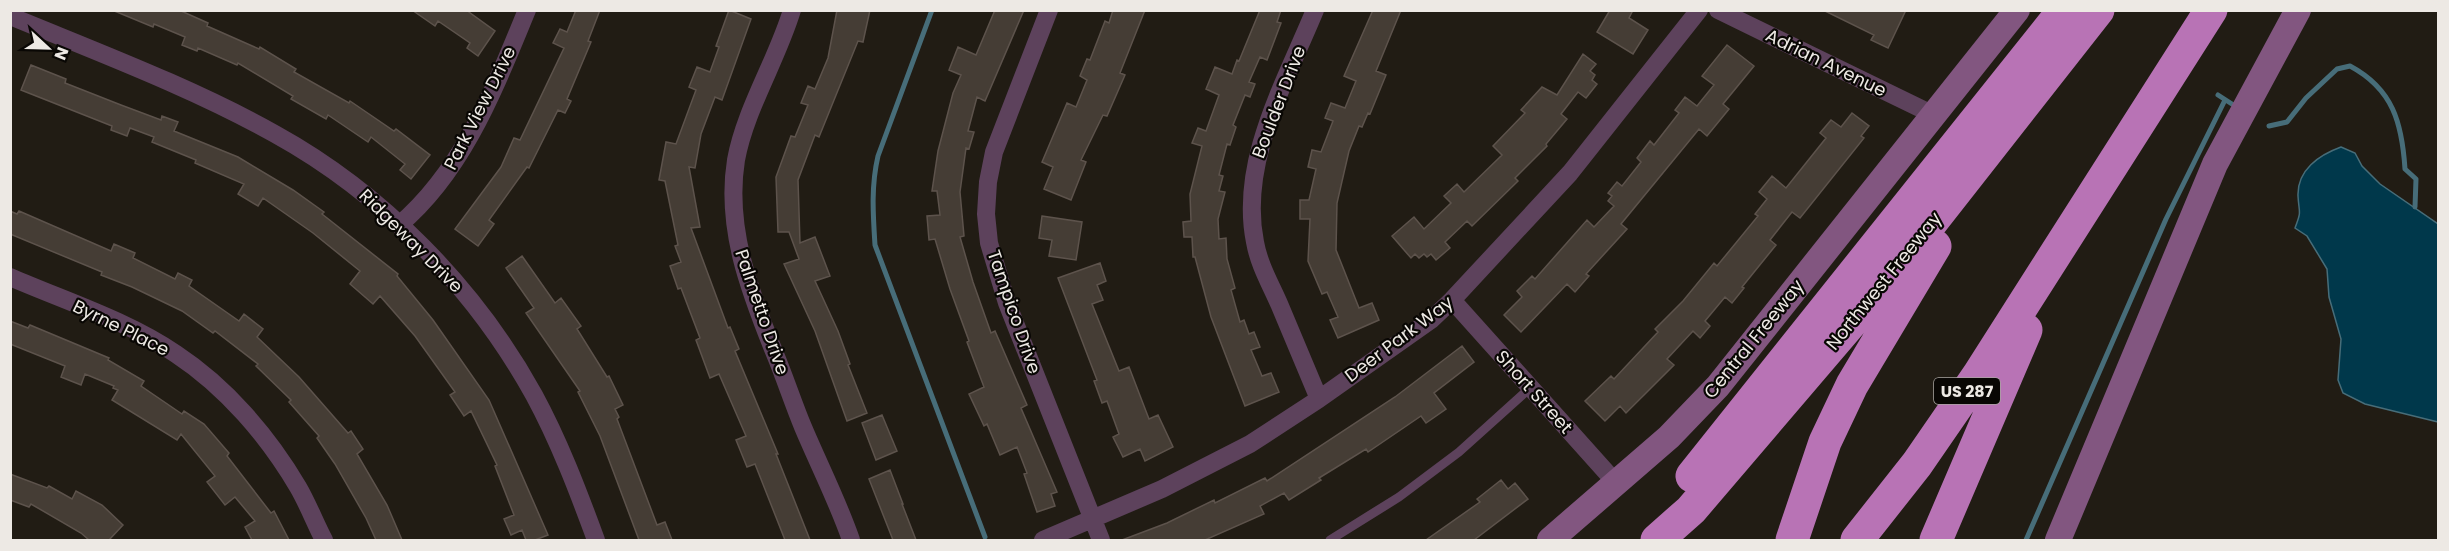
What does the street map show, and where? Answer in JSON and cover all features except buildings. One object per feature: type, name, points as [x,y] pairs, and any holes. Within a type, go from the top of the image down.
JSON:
[{"type":"highway","points":[[1635,540],[1674,498],[2064,10]]},
{"type":"highway","name":"Northwest Freeway","points":[[1657,540],[1691,510],[1852,322],[2098,10]]},
{"type":"highway","name":"US 287","points":[[1857,540],[1924,455],[1979,374],[2211,10]]},
{"type":"highway","points":[[1792,540],[1825,442],[1852,385],[2003,131]]},
{"type":"highway","points":[[1936,540],[2067,235]]},
{"type":"main road","name":"Central Freeway","points":[[1550,540],[1668,437],[1718,386],[2017,10]]},
{"type":"main road","points":[[2058,540],[2215,164],[2298,10]]},
{"type":"street","name":"Park View Drive","points":[[399,225],[430,197],[446,177],[493,90],[527,10]]},
{"type":"street","name":"Palmetto Drive","points":[[792,10],[784,36],[753,108],[736,159],[735,232],[761,318],[851,540]]},
{"type":"street","name":"Tampico Drive","points":[[1049,10],[994,152],[988,182],[986,214],[995,270],[1101,540]]},
{"type":"street","name":"Boulder Drive","points":[[1315,10],[1264,137],[1255,167],[1252,217],[1255,243],[1267,280],[1319,399]]},
{"type":"street","name":"Deer Park Way","points":[[1043,540],[1093,520],[1211,466],[1319,399],[1400,343],[1452,300],[1570,173],[1699,10]]},
{"type":"street","name":"Adrian Avenue","points":[[1718,10],[1934,115]]},
{"type":"street","name":"Ridgeway Drive","points":[[14,19],[166,82],[276,134],[357,188],[399,225],[461,289],[496,335],[534,394],[555,437],[596,540]]},
{"type":"street","name":"Byrne Place","points":[[10,277],[136,332],[176,354],[198,371],[243,413],[282,462],[309,508],[324,540]]},
{"type":"street","name":"Short Street","points":[[1452,300],[1616,483]]},
{"type":"lane","points":[[1330,540],[1399,497],[1442,465],[1530,388]]},
{"type":"water","points":[[2341,147],[2355,153],[2362,166],[2380,184],[2438,224],[2438,422],[2365,404],[2343,393],[2338,380],[2341,339],[2329,297],[2327,269],[2307,236],[2295,228],[2299,215],[2298,196],[2301,178],[2317,159]]},
{"type":"waterway","points":[[932,10],[878,156],[873,189],[875,245],[985,537]]},
{"type":"waterway","points":[[2269,126],[2287,122],[2306,98],[2337,69],[2350,66],[2376,85],[2393,109],[2398,122],[2405,169],[2416,179],[2415,207]]},
{"type":"waterway","points":[[2218,95],[2235,106]]},
{"type":"waterway","points":[[2026,540],[2166,219],[2225,100]]}]
